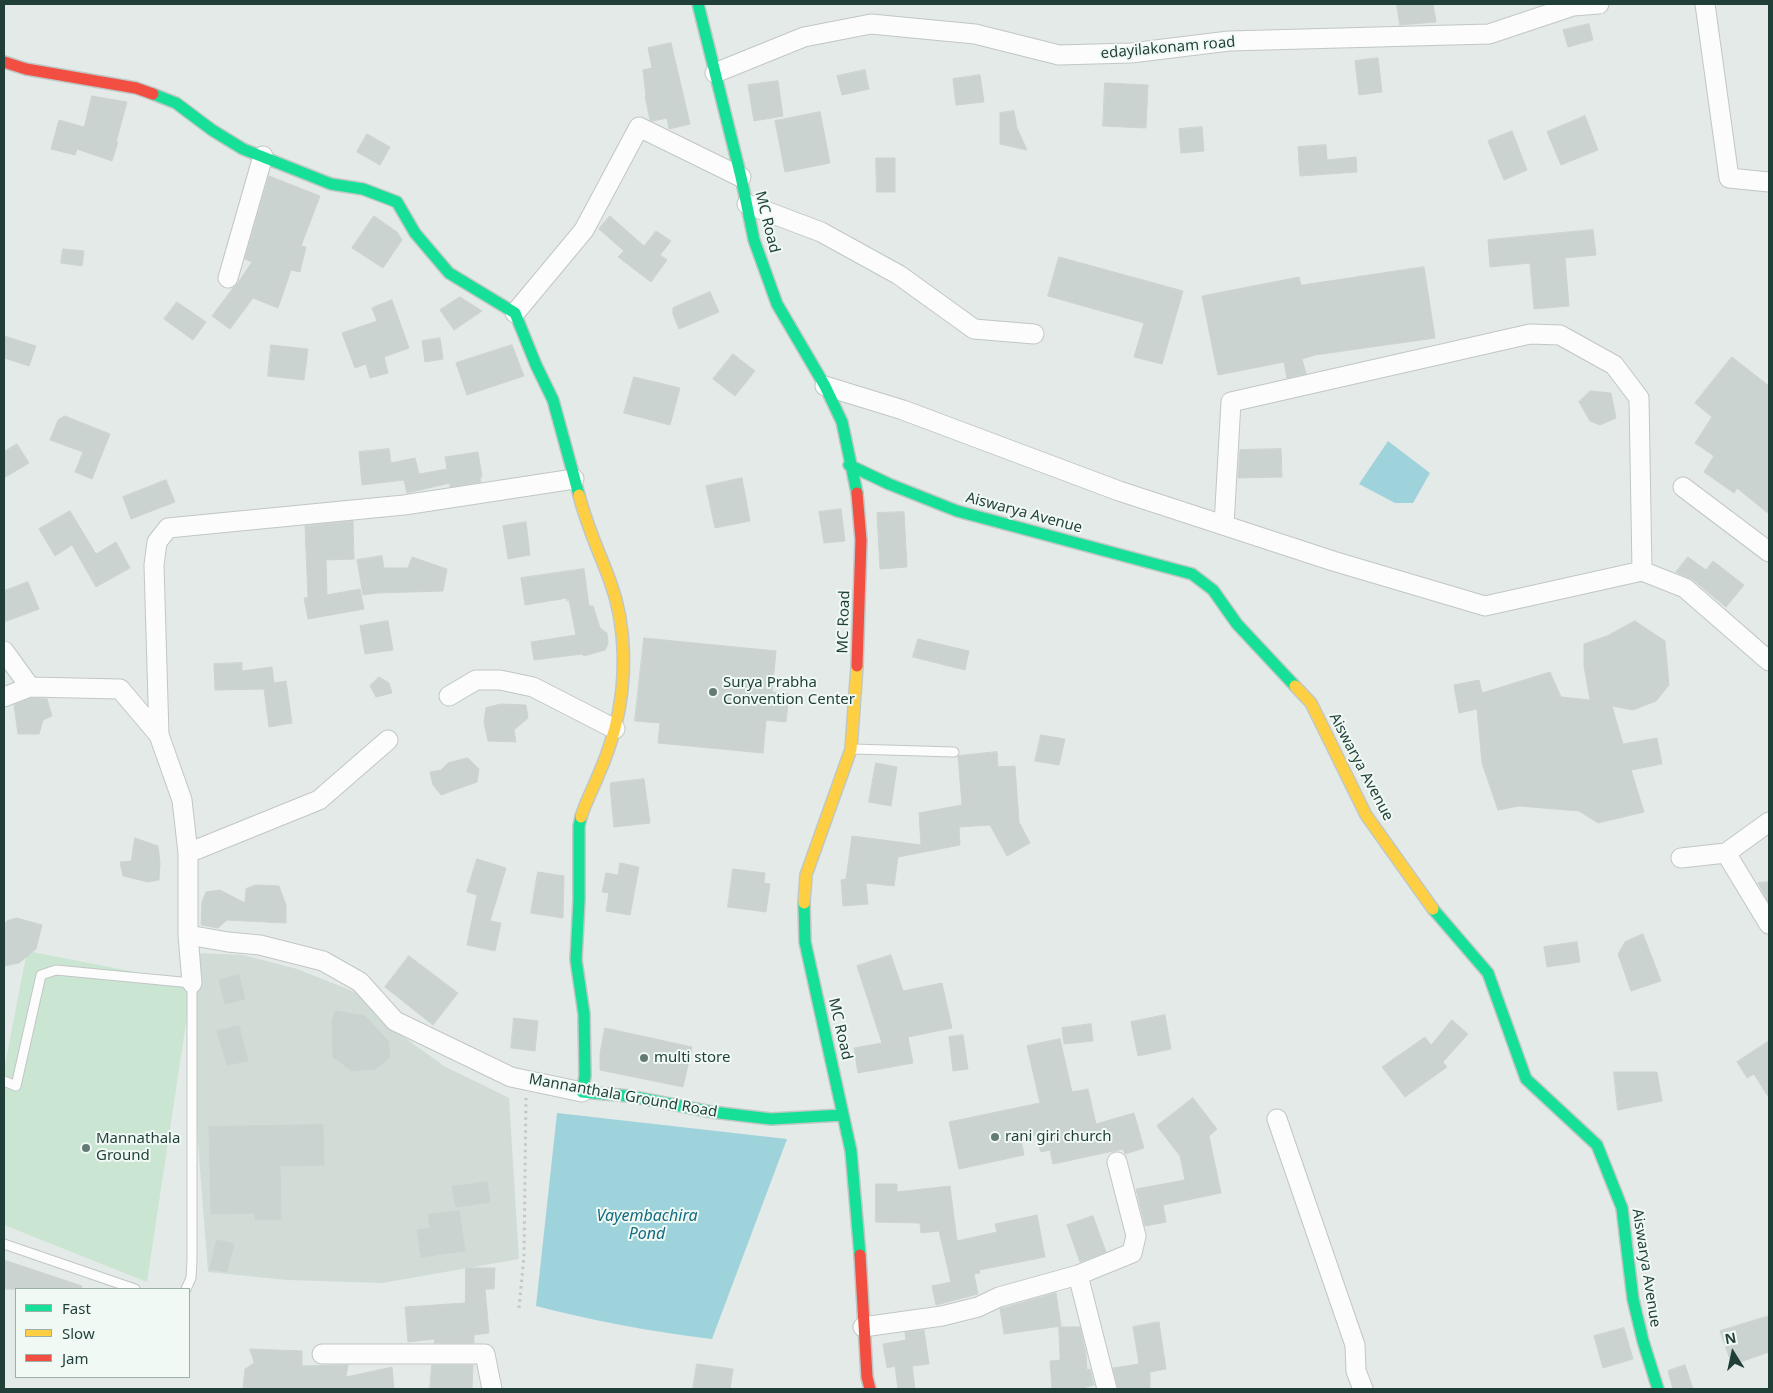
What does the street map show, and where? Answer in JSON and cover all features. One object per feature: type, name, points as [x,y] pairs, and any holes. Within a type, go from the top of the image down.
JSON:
[{"type":"street","name":"MC Road","points":[[698,4],[741,176],[754,240],[777,304],[825,386],[842,422],[857,495],[860,540],[858,668],[851,748],[806,875],[804,907],[805,942],[851,1151],[860,1257],[863,1327],[867,1377],[870,1389]]},
{"type":"street","name":"edayilakonam road","points":[[714,73],[804,37],[871,24],[975,34],[1059,55],[1131,54],[1229,41],[1489,34],[1573,6],[1599,4]]},
{"type":"street","points":[[1706,4],[1729,178],[1769,182]]},
{"type":"street","points":[[4,62],[26,69],[136,88],[176,103],[212,130],[243,149],[331,184],[363,189],[397,202],[415,234],[449,273],[515,313],[536,365],[553,400],[586,524],[611,583],[622,631],[623,692],[616,729],[601,770],[585,803],[579,826],[580,900],[576,960],[584,1014],[586,1076],[582,1092]]},
{"type":"street","points":[[515,313],[584,230],[640,127],[741,176]]},
{"type":"street","points":[[228,278],[263,156]]},
{"type":"street","points":[[747,204],[830,237],[898,274],[974,329],[1034,334]]},
{"type":"street","points":[[1224,526],[1231,402],[1530,334],[1560,336],[1614,365],[1639,398],[1642,571]]},
{"type":"street","points":[[825,386],[903,410],[1119,491],[1333,561],[1485,606],[1642,571],[1685,588],[1769,661]]},
{"type":"street","name":"Aiswarya Avenue","points":[[850,464],[889,484],[956,511],[1192,574],[1213,590],[1237,624],[1311,703],[1366,815],[1429,904],[1488,973],[1526,1079],[1597,1145],[1622,1208],[1633,1299],[1658,1389]]},
{"type":"street","points":[[192,983],[188,935],[188,853],[182,800],[159,736],[154,564],[157,542],[168,528],[404,505],[574,479]]},
{"type":"street","points":[[1684,487],[1769,552]]},
{"type":"street","points":[[4,651],[30,687]]},
{"type":"street","points":[[449,696],[476,680],[500,680],[533,687],[616,729]]},
{"type":"street","points":[[4,697],[30,687],[120,689],[159,736]]},
{"type":"street","points":[[188,853],[319,800],[388,740]]},
{"type":"street","points":[[1681,858],[1726,853],[1769,822]]},
{"type":"street","points":[[1726,853],[1769,924]]},
{"type":"street","name":"Mannanthala Ground Road","points":[[188,935],[260,945],[323,961],[360,982],[395,1021],[511,1077],[582,1092],[629,1096],[712,1112],[771,1119],[843,1115]]},
{"type":"street","points":[[1277,1119],[1354,1345],[1356,1371],[1363,1389]]},
{"type":"street","points":[[863,1327],[942,1316],[978,1307],[999,1297],[1078,1275],[1132,1252],[1136,1236],[1117,1162]]},
{"type":"street","points":[[1078,1275],[1107,1389]]},
{"type":"street","points":[[322,1354],[485,1354],[492,1389]]},
{"type":"street","name":"MC Road","points":[[864,1389],[867,1377]]},
{"type":"lane","points":[[851,748],[954,752]]},
{"type":"lane","points":[[4,1081],[16,1086],[41,975],[56,970],[192,983],[192,1260],[191,1278],[186,1288]]},
{"type":"lane","points":[[4,1244],[132,1288]]},
{"type":"path","points":[[519,1308],[524,1256],[526,1080]]},
{"type":"shaded area","points":[[196,953],[243,955],[297,969],[355,992],[401,1035],[444,1066],[509,1098],[519,1259],[382,1283],[287,1280],[208,1272],[186,989]]},
{"type":"green space","name":"Mannathala Ground","points":[[27,951],[192,983],[147,1282],[4,1225],[4,1070]]},
{"type":"water","points":[[1388,441],[1430,473],[1413,503],[1395,503],[1359,484]]},
{"type":"water","name":"Vayembachira Pond","points":[[557,1113],[787,1139],[712,1339],[624,1325],[536,1306]]},
{"type":"building","points":[[1397,4],[1433,4],[1436,22],[1400,25]]},
{"type":"building","points":[[1589,24],[1593,40],[1568,47],[1563,30]]},
{"type":"building","points":[[671,43],[690,124],[669,129],[667,118],[650,120],[645,96],[643,70],[652,68],[648,48]]},
{"type":"building","points":[[1378,58],[1382,92],[1359,95],[1355,61]]},
{"type":"building","points":[[865,70],[869,89],[842,95],[837,76]]},
{"type":"building","points":[[980,75],[984,102],[956,105],[953,79]]},
{"type":"building","points":[[778,81],[783,116],[754,121],[748,85]]},
{"type":"building","points":[[1105,83],[1148,85],[1146,128],[1103,126]]},
{"type":"building","points":[[92,96],[127,102],[112,161],[77,149],[75,155],[51,149],[59,120],[84,127]]},
{"type":"building","points":[[1014,111],[1017,128],[1027,150],[1000,144],[1000,113]]},
{"type":"building","points":[[820,112],[830,163],[785,172],[775,121]]},
{"type":"building","points":[[1585,116],[1598,150],[1561,165],[1547,132]]},
{"type":"building","points":[[1202,127],[1204,151],[1181,153],[1179,129]]},
{"type":"building","points":[[1512,131],[1527,170],[1504,180],[1488,141]]},
{"type":"building","points":[[367,134],[390,147],[380,165],[357,152]]},
{"type":"building","points":[[1326,145],[1327,160],[1356,157],[1357,172],[1300,176],[1298,147]]},
{"type":"building","points":[[876,158],[895,158],[895,192],[877,192]]},
{"type":"building","points":[[269,176],[320,196],[301,246],[306,247],[300,272],[291,270],[278,308],[253,298],[230,329],[212,316],[252,262],[245,259]]},
{"type":"building","points":[[374,216],[397,232],[402,240],[383,268],[352,248]]},
{"type":"building","points":[[610,216],[644,246],[656,231],[671,241],[660,255],[667,260],[651,282],[618,257],[624,251],[599,229]]},
{"type":"building","points":[[1593,230],[1596,255],[1565,258],[1569,306],[1534,309],[1530,263],[1490,267],[1488,240]]},
{"type":"building","points":[[63,249],[84,251],[82,266],[61,263]]},
{"type":"building","points":[[1059,257],[1183,291],[1162,364],[1134,357],[1144,323],[1048,296]]},
{"type":"building","points":[[1424,267],[1435,338],[1315,355],[1302,359],[1306,374],[1287,378],[1284,362],[1218,375],[1202,296],[1299,277],[1301,285]]},
{"type":"building","points":[[710,292],[719,312],[679,329],[673,314],[673,308]]},
{"type":"building","points":[[460,297],[482,311],[454,330],[440,310]]},
{"type":"building","points":[[392,300],[409,348],[384,357],[388,373],[370,378],[366,364],[355,368],[342,333],[377,321],[372,308]]},
{"type":"building","points":[[177,302],[206,322],[193,340],[164,319]]},
{"type":"building","points":[[4,336],[36,346],[29,366],[4,358]]},
{"type":"building","points":[[440,338],[443,359],[425,362],[422,341]]},
{"type":"building","points":[[271,345],[308,349],[304,380],[268,376]]},
{"type":"building","points":[[512,345],[524,376],[467,395],[456,363]]},
{"type":"building","points":[[733,354],[755,371],[735,396],[713,379]]},
{"type":"building","points":[[1732,357],[1769,386],[1769,514],[1737,488],[1734,493],[1704,472],[1714,456],[1695,443],[1712,417],[1695,403]]},
{"type":"building","points":[[634,377],[680,388],[670,425],[624,413]]},
{"type":"building","points":[[1590,391],[1611,393],[1616,418],[1600,425],[1590,421],[1579,402]]},
{"type":"building","points":[[65,416],[110,434],[92,479],[75,472],[83,452],[50,440],[58,420]]},
{"type":"building","points":[[17,444],[29,463],[4,478],[4,452]]},
{"type":"building","points":[[389,449],[391,463],[415,458],[419,474],[447,469],[445,457],[478,452],[481,482],[450,487],[450,483],[407,493],[404,480],[362,485],[359,452]]},
{"type":"building","points":[[1281,449],[1282,477],[1238,478],[1240,450]]},
{"type":"building","points":[[742,478],[750,521],[715,528],[706,486]]},
{"type":"building","points":[[166,480],[175,502],[131,519],[123,497]]},
{"type":"building","points":[[841,509],[845,541],[824,543],[819,512]]},
{"type":"building","points":[[70,511],[96,554],[116,542],[130,568],[96,587],[72,545],[55,556],[39,529]]},
{"type":"building","points":[[904,512],[907,567],[880,569],[877,513]]},
{"type":"building","points":[[353,521],[354,559],[326,560],[327,595],[360,589],[364,609],[308,619],[304,598],[308,598],[305,526]]},
{"type":"building","points":[[526,522],[530,555],[508,559],[503,526]]},
{"type":"building","points":[[382,556],[384,568],[408,568],[412,557],[447,569],[443,591],[363,595],[357,560]]},
{"type":"building","points":[[1688,557],[1706,570],[1713,561],[1744,585],[1726,607],[1692,579],[1676,572]]},
{"type":"building","points":[[584,569],[589,606],[593,606],[600,628],[607,633],[608,644],[605,650],[584,656],[582,654],[534,660],[531,642],[576,635],[569,600],[567,601],[567,598],[525,605],[521,578]]},
{"type":"building","points":[[28,582],[39,609],[4,622],[4,591]]},
{"type":"building","points":[[388,621],[393,650],[365,654],[360,626]]},
{"type":"building","points":[[1635,621],[1665,641],[1669,685],[1656,701],[1633,710],[1612,706],[1623,744],[1657,738],[1662,764],[1631,770],[1644,812],[1598,823],[1579,811],[1519,806],[1498,810],[1482,763],[1477,709],[1459,713],[1454,685],[1479,680],[1482,693],[1550,672],[1561,697],[1590,700],[1584,666],[1584,644],[1607,636]]},
{"type":"building","points":[[644,638],[776,651],[772,692],[789,694],[786,722],[766,720],[763,753],[658,743],[660,723],[635,721]]},
{"type":"building","points":[[918,639],[969,651],[965,670],[913,657]]},
{"type":"building","points":[[242,663],[242,671],[272,667],[274,683],[286,681],[292,723],[269,727],[264,689],[215,690],[214,664]]},
{"type":"building","points":[[379,677],[389,683],[392,693],[376,697],[370,686]]},
{"type":"building","points":[[32,698],[47,699],[52,716],[43,720],[39,734],[18,734],[14,705]]},
{"type":"building","points":[[501,704],[526,705],[528,718],[514,730],[516,742],[488,741],[484,722],[486,708]]},
{"type":"building","points":[[1041,735],[1065,739],[1059,765],[1035,761]]},
{"type":"building","points":[[997,752],[998,767],[1015,766],[1019,822],[1030,843],[1007,856],[990,825],[959,827],[960,845],[898,857],[894,886],[866,883],[868,904],[843,906],[841,880],[846,879],[852,836],[921,845],[919,813],[962,805],[958,756]]},
{"type":"building","points":[[468,758],[479,769],[477,782],[441,795],[433,785],[430,772],[441,770],[448,763]]},
{"type":"building","points":[[876,763],[897,767],[891,806],[869,802]]},
{"type":"building","points":[[644,779],[650,823],[614,827],[611,783]]},
{"type":"building","points":[[135,838],[158,846],[160,862],[159,880],[148,882],[123,876],[120,862],[131,861]]},
{"type":"building","points":[[477,859],[506,868],[490,921],[501,923],[495,951],[467,945],[477,895],[467,892]]},
{"type":"building","points":[[620,863],[639,867],[630,915],[606,911],[609,893],[602,892],[606,873],[618,875]]},
{"type":"building","points":[[733,869],[765,873],[764,883],[770,884],[766,912],[728,907]]},
{"type":"building","points":[[538,872],[564,876],[563,918],[531,913]]},
{"type":"building","points":[[1769,882],[1769,903],[1758,883]]},
{"type":"building","points":[[256,885],[279,886],[286,905],[286,923],[227,920],[218,928],[201,925],[202,902],[206,892],[220,890],[245,903],[246,889]]},
{"type":"building","points":[[17,918],[42,925],[36,949],[19,963],[4,966],[4,926],[7,921]]},
{"type":"building","points":[[1643,934],[1661,981],[1631,991],[1618,954],[1625,942]]},
{"type":"building","points":[[1577,942],[1580,962],[1547,967],[1544,947]]},
{"type":"building","points":[[891,955],[903,991],[942,983],[952,1028],[908,1037],[913,1063],[858,1073],[854,1048],[882,1043],[857,966]]},
{"type":"building","points":[[409,956],[458,993],[433,1025],[385,987]]},
{"type":"building","points":[[239,975],[245,999],[225,1004],[219,980]]},
{"type":"building","points":[[336,1011],[365,1016],[388,1041],[390,1057],[376,1069],[352,1071],[333,1057],[332,1020]]},
{"type":"building","points":[[1165,1015],[1171,1049],[1138,1056],[1131,1022]]},
{"type":"building","points":[[514,1018],[538,1021],[535,1051],[511,1048]]},
{"type":"building","points":[[1452,1020],[1468,1034],[1443,1062],[1447,1067],[1405,1097],[1382,1067],[1425,1037],[1431,1045]]},
{"type":"building","points":[[1091,1024],[1093,1041],[1064,1044],[1062,1028]]},
{"type":"building","points":[[239,1026],[248,1061],[227,1065],[217,1031]]},
{"type":"building","name":"multi store","points":[[605,1028],[692,1047],[683,1087],[600,1070],[600,1054]]},
{"type":"building","points":[[963,1035],[968,1069],[953,1071],[949,1037]]},
{"type":"building","points":[[1060,1039],[1072,1092],[1088,1089],[1096,1124],[1134,1113],[1144,1148],[1125,1154],[1123,1149],[1053,1164],[1050,1150],[1041,1152],[1035,1135],[1021,1139],[1024,1155],[959,1169],[949,1122],[1040,1103],[1027,1046]]},
{"type":"building","points":[[1769,1041],[1769,1098],[1754,1074],[1747,1078],[1737,1062]]},
{"type":"building","points":[[1614,1072],[1657,1072],[1662,1101],[1618,1110]]},
{"type":"building","points":[[1193,1098],[1217,1129],[1209,1136],[1221,1193],[1163,1205],[1166,1222],[1145,1226],[1136,1189],[1185,1180],[1180,1156],[1157,1126]]},
{"type":"building","points":[[323,1125],[324,1165],[280,1166],[281,1219],[255,1220],[255,1213],[211,1214],[209,1127]]},
{"type":"building","points":[[487,1182],[490,1202],[456,1207],[452,1187]]},
{"type":"building","points":[[876,1184],[897,1184],[897,1192],[950,1186],[957,1241],[997,1232],[995,1224],[1037,1215],[1045,1257],[979,1270],[980,1273],[974,1274],[978,1294],[936,1305],[932,1286],[951,1282],[939,1231],[921,1233],[920,1223],[876,1222]]},
{"type":"building","points":[[459,1211],[465,1251],[421,1257],[417,1230],[430,1228],[428,1215]]},
{"type":"building","points":[[1093,1216],[1106,1252],[1080,1262],[1067,1225]]},
{"type":"building","points":[[217,1240],[234,1244],[227,1272],[210,1269]]},
{"type":"building","points":[[4,1260],[82,1286],[81,1288],[4,1289]]},
{"type":"building","points":[[466,1268],[495,1268],[494,1289],[485,1289],[489,1333],[474,1335],[474,1343],[434,1343],[435,1339],[408,1342],[405,1307],[465,1303]]},
{"type":"building","points":[[1056,1293],[1061,1326],[1004,1334],[1000,1309]]},
{"type":"building","points":[[1769,1316],[1769,1352],[1732,1365],[1720,1331]]},
{"type":"building","points":[[1159,1322],[1166,1369],[1150,1372],[1150,1389],[1118,1389],[1113,1368],[1139,1364],[1133,1327]]},
{"type":"building","points":[[1059,1327],[1080,1327],[1086,1354],[1087,1370],[1090,1369],[1094,1385],[1086,1387],[1086,1389],[1052,1389],[1050,1361],[1060,1360]]},
{"type":"building","points":[[1624,1328],[1633,1359],[1603,1368],[1594,1336]]},
{"type":"building","points":[[924,1330],[929,1364],[912,1366],[915,1389],[898,1389],[895,1366],[887,1368],[883,1344],[906,1340],[905,1332]]},
{"type":"building","points":[[250,1349],[302,1351],[302,1366],[348,1365],[346,1377],[392,1367],[394,1389],[243,1389],[245,1369],[254,1363]]},
{"type":"building","points":[[697,1364],[733,1369],[730,1389],[693,1389]]},
{"type":"building","points":[[432,1365],[473,1365],[472,1389],[430,1389]]},
{"type":"building","points":[[1685,1365],[1693,1389],[1673,1389],[1668,1371]]},
{"type":"traffic: fast","points":[[698,4],[741,177],[754,240],[777,304],[825,386],[842,422],[857,493]]},
{"type":"traffic: fast","points":[[153,94],[176,103],[212,130],[243,149],[331,184],[363,189],[397,202],[415,233],[449,273],[515,313],[536,365],[553,400],[579,495]]},
{"type":"traffic: fast","points":[[849,465],[889,484],[957,511],[1192,574],[1213,590],[1237,624],[1295,686]]},
{"type":"traffic: fast","points":[[581,817],[579,826],[579,900],[576,960],[584,1014],[585,1076],[582,1092],[629,1096],[712,1112],[771,1119],[843,1115]]},
{"type":"traffic: fast","points":[[804,903],[805,942],[851,1151],[860,1255]]},
{"type":"traffic: fast","points":[[1433,909],[1488,973],[1526,1079],[1597,1145],[1622,1208],[1633,1299],[1643,1341],[1658,1389]]},
{"type":"traffic: slow","points":[[579,495],[589,528],[616,598],[620,616],[623,654],[622,692],[615,728],[604,761],[581,817]]},
{"type":"traffic: slow","points":[[804,903],[806,875],[851,749],[857,666]]},
{"type":"traffic: slow","points":[[1295,686],[1311,703],[1366,815],[1433,909]]},
{"type":"traffic: jam","points":[[4,62],[26,69],[136,88],[153,94]]},
{"type":"traffic: jam","points":[[857,493],[861,540],[857,666]]},
{"type":"traffic: jam","points":[[860,1255],[867,1377],[870,1389]]},
{"type":"place","name":"Surya Prabha Convention Center","points":[[713,692]]},
{"type":"place","name":"multi store","points":[[644,1058]]},
{"type":"place","name":"rani giri church","points":[[995,1137]]},
{"type":"place","name":"Mannathala Ground","points":[[86,1148]]}]
